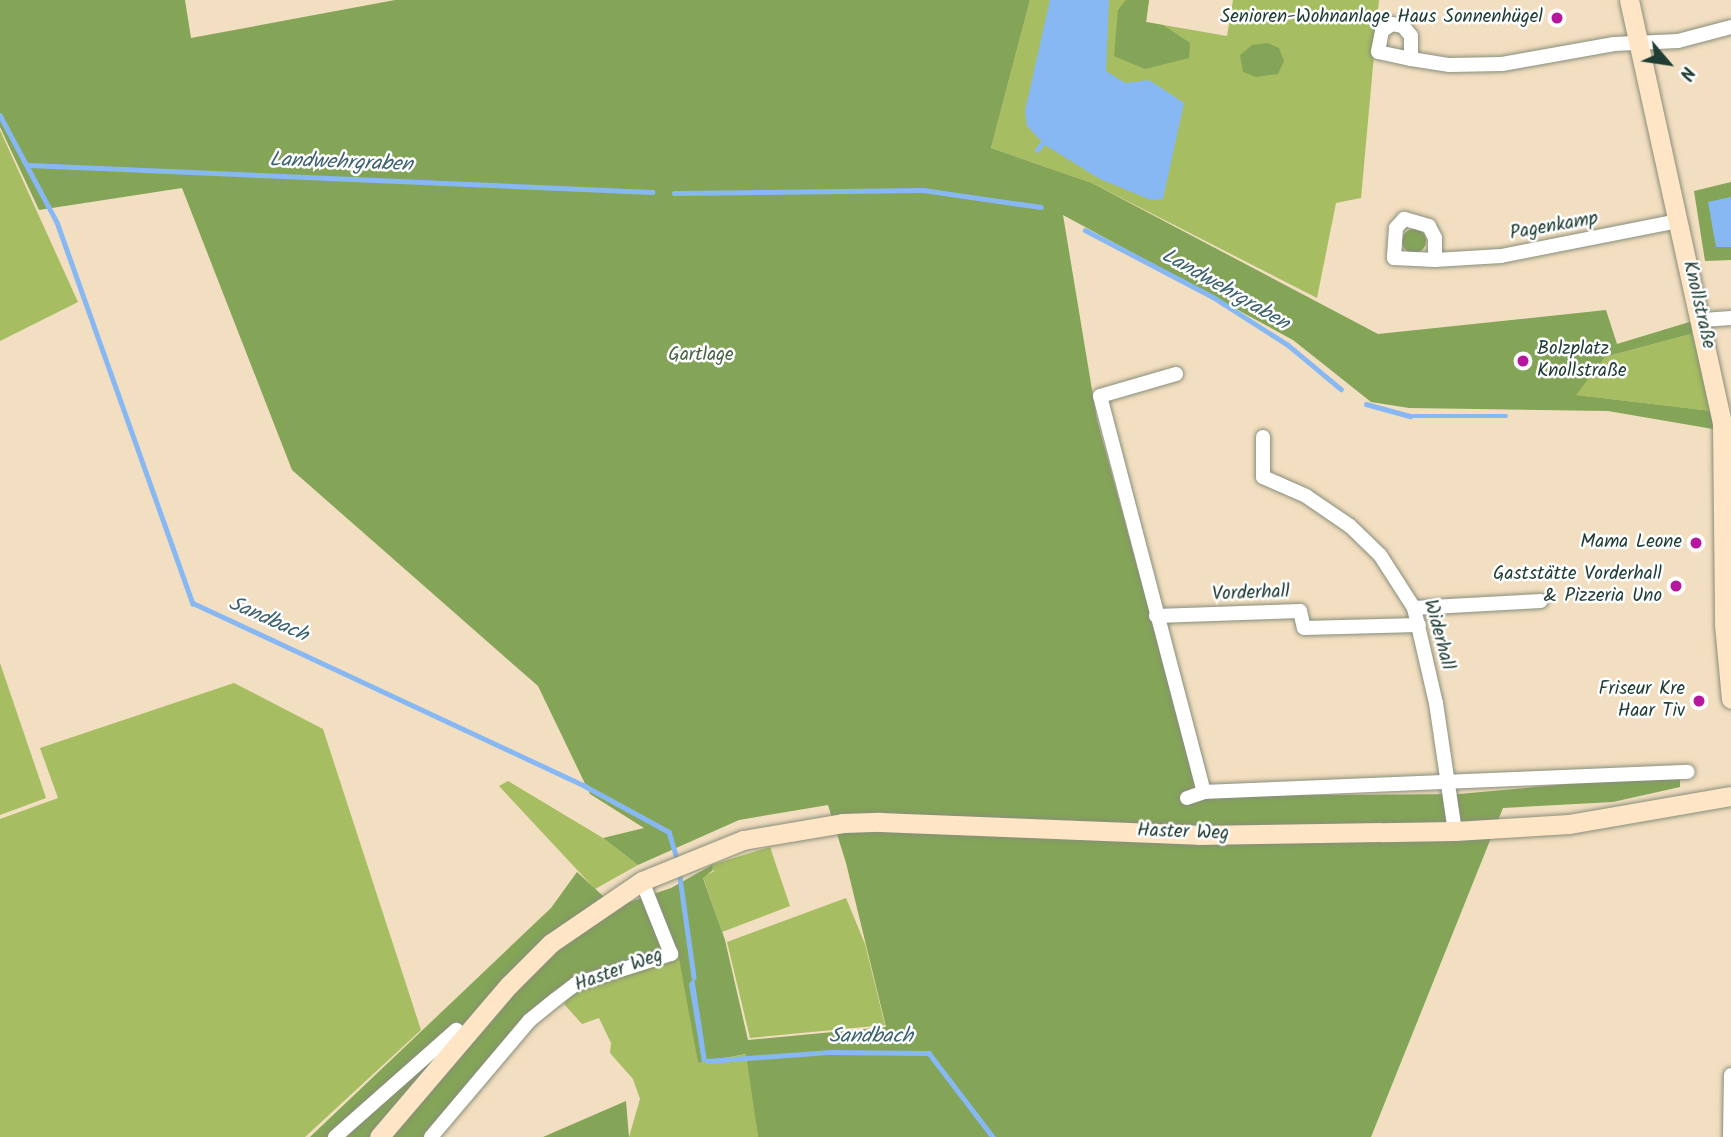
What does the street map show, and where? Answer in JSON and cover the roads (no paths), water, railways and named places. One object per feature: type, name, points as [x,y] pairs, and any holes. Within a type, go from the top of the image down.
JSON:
[{"type":"street","name":"Knollstraße","points":[[1629,0],[1703,320],[1724,434],[1731,699]]},
{"type":"street","points":[[1410,59],[1502,64],[1639,43],[1678,41],[1731,27]]},
{"type":"street","name":"Pagenkamp","points":[[1436,260],[1549,249],[1678,221]]},
{"type":"street","points":[[1703,320],[1731,318]]},
{"type":"street","points":[[1177,374],[1100,396],[1204,792]]},
{"type":"street","name":"Widerhall","points":[[1263,437],[1263,477],[1306,496],[1350,526],[1380,555],[1414,608],[1450,783],[1455,831]]},
{"type":"street","points":[[1414,608],[1541,601]]},
{"type":"street","name":"Vorderhall","points":[[1156,616],[1300,611],[1304,628],[1419,625]]},
{"type":"street","name":"Haster Weg","points":[[1187,798],[1204,792],[1688,772]]},
{"type":"street","name":"Haster Weg","points":[[379,1137],[509,985],[551,943],[642,881],[695,857],[743,840],[843,823],[933,822],[1198,835],[1455,831],[1569,824],[1731,796]]},
{"type":"street","name":"Haster Weg","points":[[431,1137],[530,1020],[556,999],[576,984],[670,954],[642,881]]},
{"type":"street","points":[[335,1137],[456,1030]]},
{"type":"street","points":[[1730,1137],[1731,1075]]},
{"type":"water","points":[[1050,0],[1109,0],[1106,71],[1125,83],[1149,80],[1184,103],[1163,199],[1151,200],[1100,179],[1045,145],[1027,126],[1025,111]]},
{"type":"water","points":[[1731,197],[1731,247],[1716,247],[1708,202]]},
{"type":"water","points":[[694,977],[707,1061],[702,1062],[689,984]]},
{"type":"waterway","name":"Sandbach","points":[[0,115],[57,222],[193,603],[585,786],[669,832],[678,862]]},
{"type":"waterway","points":[[1037,150],[1046,139]]},
{"type":"waterway","name":"Landwehrgraben","points":[[29,165],[652,192]]},
{"type":"waterway","name":"Landwehrgraben","points":[[674,193],[923,190],[1041,207]]},
{"type":"waterway","name":"Landwehrgraben","points":[[1085,230],[1213,297],[1288,345],[1341,389]]},
{"type":"waterway","name":"Landwehrgraben","points":[[1366,404],[1410,416],[1506,416]]},
{"type":"waterway","name":"Sandbach","points":[[679,870],[694,977]]},
{"type":"waterway","name":"Sandbach","points":[[707,1061],[831,1052],[929,1053],[993,1137]]},
{"type":"place","name":"Senioren-Wohnanlage Haus Sonnenhügel","points":[[1557,18]]},
{"type":"place","name":"Bolzplatz Knollstraße","points":[[1523,361]]},
{"type":"place","name":"Mama Leone","points":[[1696,543]]},
{"type":"place","name":"Gaststätte Vorderhall & Pizzeria Uno","points":[[1676,586]]},
{"type":"place","name":"Friseur Kre Haar Tiv","points":[[1699,701]]},
{"type":"park label","name":"Gartlage","points":[[701,356]]}]
